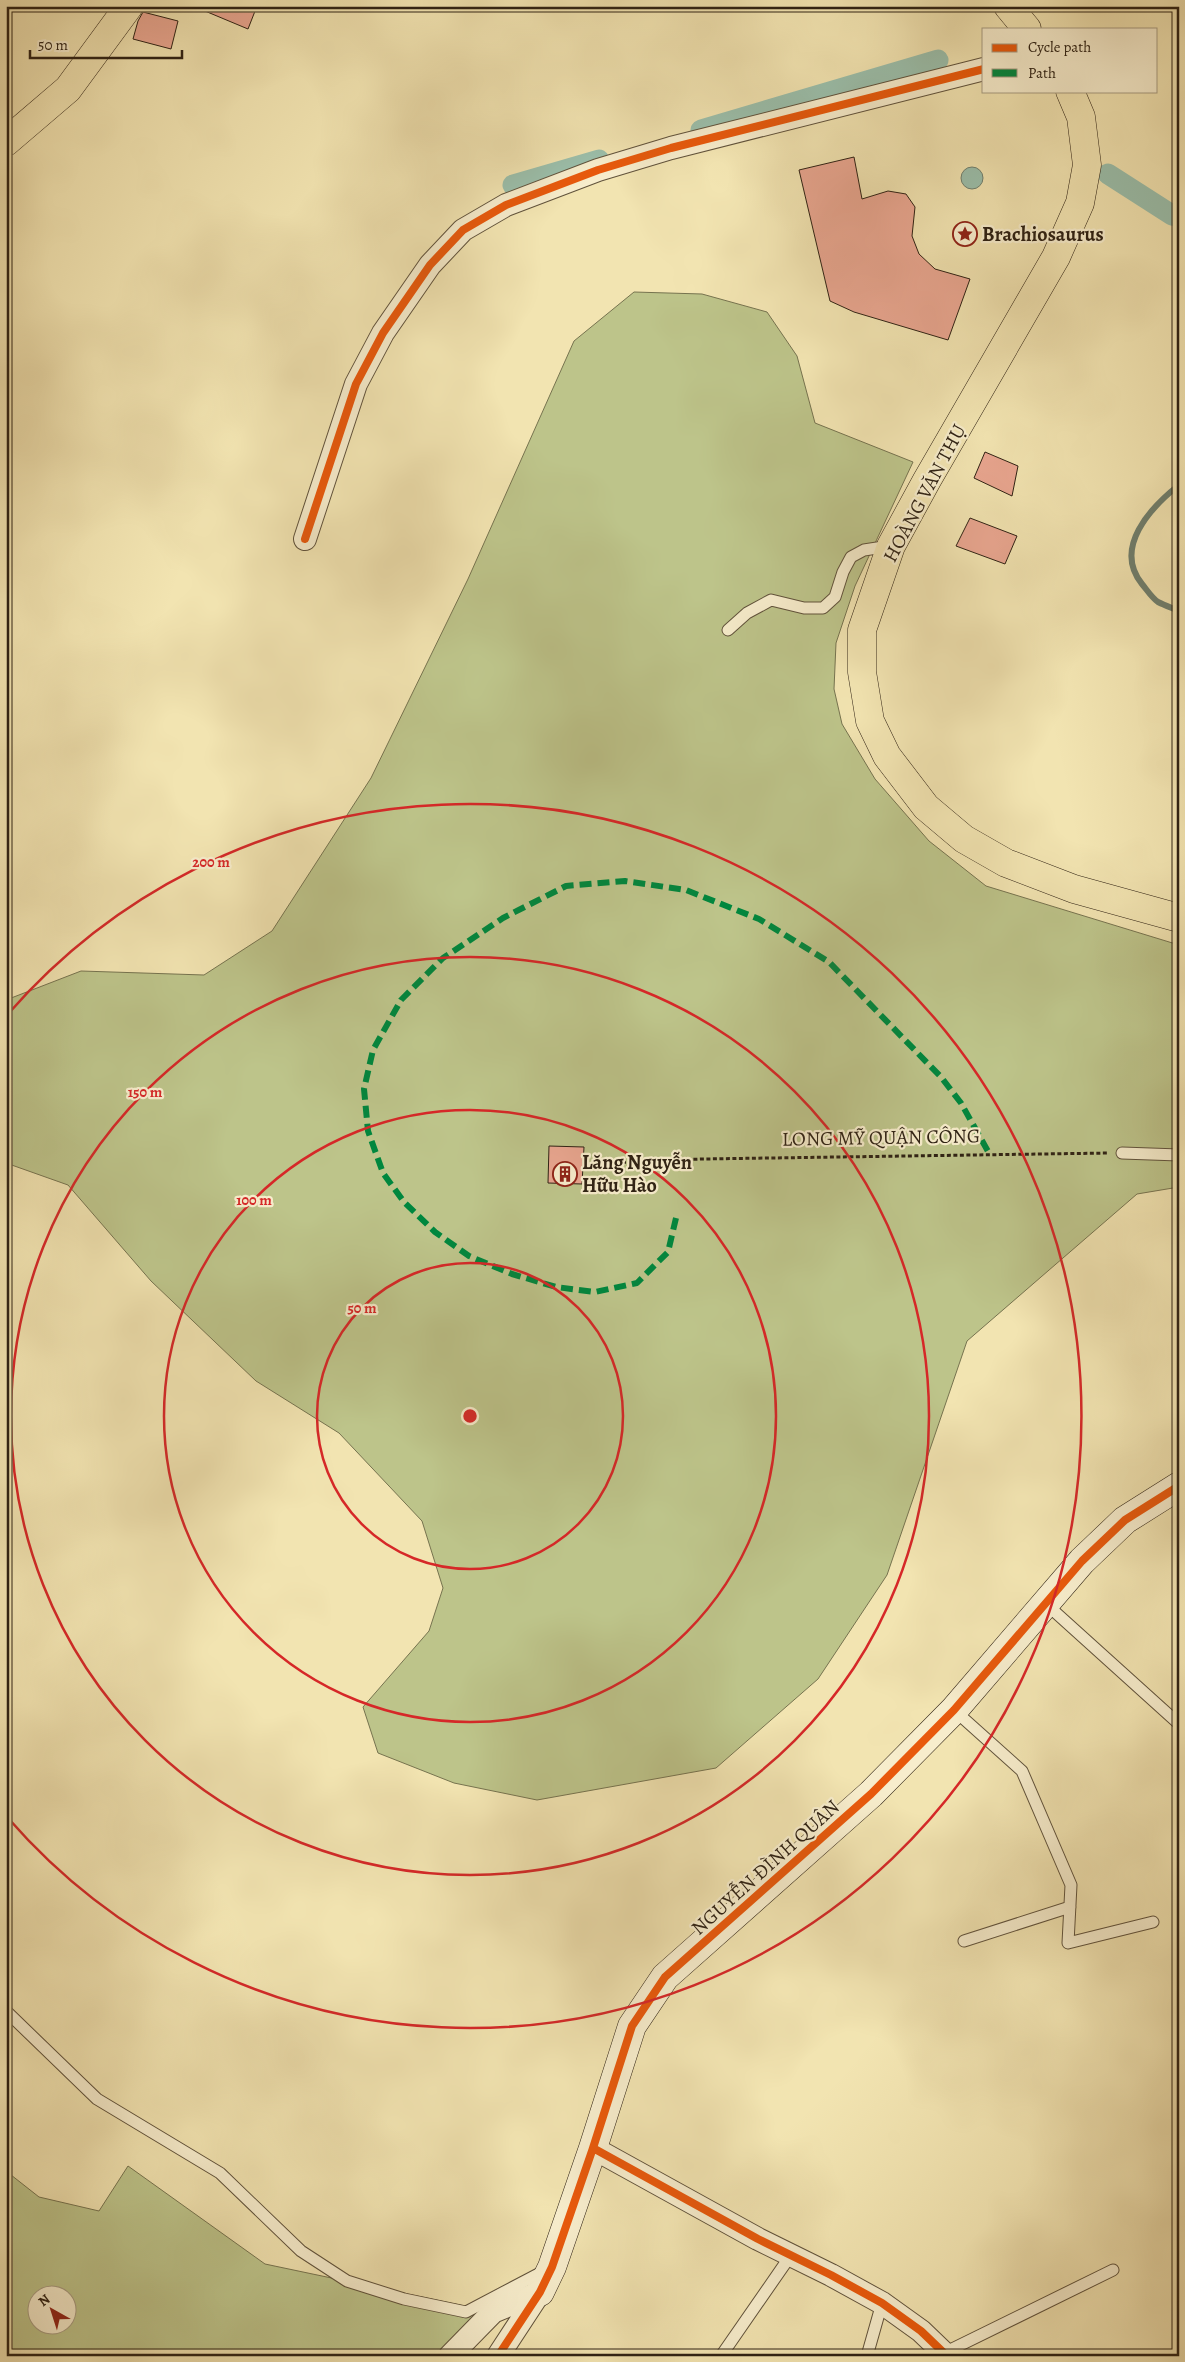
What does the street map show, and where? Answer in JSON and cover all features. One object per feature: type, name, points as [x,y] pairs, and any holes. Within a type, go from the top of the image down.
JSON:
[{"type":"main road","points":[[6,142],[68,89],[129,6]]},
{"type":"main road","points":[[1008,6],[1027,28]]},
{"type":"main road","name":"HOÀNG VĂN THỤ","points":[[1070,92],[1081,117],[1088,165],[1080,203],[1056,257],[891,546],[862,630],[862,672],[870,721],[887,756],[926,807],[964,839],[1006,864],[1074,889],[1179,918]]},
{"type":"street","points":[[305,538],[356,384],[382,333],[430,265],[463,230],[506,205],[598,170],[671,148],[982,70]]},
{"type":"street","name":"NGUYỄN ĐÌNH QUÂN","points":[[498,2356],[540,2292],[552,2267],[632,2026],[665,1977],[871,1794],[954,1710],[1082,1561],[1125,1520],[1177,1490]]},
{"type":"street","points":[[593,2148],[882,2304],[921,2331],[946,2354]]},
{"type":"street","points":[[450,2356],[493,2312],[540,2292]]},
{"type":"lane","points":[[728,630],[747,613],[772,600],[804,608],[823,608],[835,597],[843,572],[851,557],[864,550],[891,546]]},
{"type":"lane","points":[[1122,1153],[1179,1155]]},
{"type":"lane","points":[[1045,1603],[1179,1724]]},
{"type":"lane","points":[[954,1710],[1022,1772],[1071,1885],[1068,1943],[1153,1922]]},
{"type":"lane","points":[[964,1941],[1070,1907]]},
{"type":"lane","points":[[6,2011],[97,2098],[220,2173],[301,2251],[347,2281],[404,2299],[466,2312],[552,2267]]},
{"type":"lane","points":[[721,2356],[791,2256]]},
{"type":"lane","points":[[946,2354],[1113,2270]]},
{"type":"lane","points":[[867,2356],[882,2304]]},
{"type":"green space","points":[[634,292],[702,294],[767,312],[797,356],[815,423],[913,462],[855,586],[836,643],[834,689],[842,724],[875,779],[929,841],[986,886],[1179,945],[1179,1187],[1137,1194],[967,1341],[887,1575],[818,1679],[716,1768],[537,1800],[454,1783],[378,1753],[363,1707],[429,1631],[443,1588],[422,1521],[339,1433],[256,1381],[151,1281],[68,1185],[6,1163],[6,1000],[81,971],[204,975],[272,931],[371,778],[468,579],[574,341]]},
{"type":"green space","points":[[128,2166],[265,2264],[493,2312],[447,2356],[6,2356],[6,2171],[39,2197],[99,2211]]},
{"type":"shaded area","points":[[972,167],[980,170],[983,178],[980,186],[972,189],[964,186],[961,178],[964,170]]},
{"type":"building","points":[[193,6],[257,6],[248,29]]},
{"type":"building","points":[[143,12],[178,21],[171,49],[133,39],[138,21]]},
{"type":"building","points":[[854,157],[862,199],[888,191],[906,194],[915,207],[912,236],[919,254],[935,269],[970,279],[948,340],[854,312],[830,301],[799,170]]},
{"type":"building","points":[[985,452],[1018,466],[1012,496],[974,478]]},
{"type":"building","points":[[970,518],[1017,536],[1005,564],[956,546]]},
{"type":"building","name":"Lăng Nguyễn Hữu Hào","points":[[549,1146],[584,1147],[582,1184],[548,1183]]},
{"type":"waterway","points":[[701,130],[938,60]]},
{"type":"waterway","points":[[513,185],[599,160]]},
{"type":"waterway","points":[[1108,174],[1172,215],[1179,216]]},
{"type":"waterway","points":[[1179,485],[1147,517],[1133,543],[1131,557],[1134,570],[1152,596],[1158,602],[1179,611]]},
{"type":"marked path","points":[[676,1218],[668,1252],[637,1283],[595,1292],[556,1287],[512,1274],[469,1256],[435,1232],[404,1202],[383,1173],[368,1131],[364,1089],[373,1050],[401,1000],[443,958],[503,918],[566,886],[625,881],[686,890],[759,919],[829,962],[941,1077],[961,1103],[990,1155]]},
{"type":"cycle path","points":[[305,539],[356,384],[383,333],[430,265],[463,230],[506,205],[598,170],[671,148],[982,70]]},
{"type":"cycle path","points":[[498,2356],[540,2292],[552,2267],[632,2026],[665,1977],[871,1794],[954,1710],[1082,1561],[1125,1520],[1179,1486]]},
{"type":"cycle path","points":[[593,2148],[758,2239],[882,2303],[921,2331],[947,2356]]},
{"type":"place","name":"Brachiosaurus","points":[[965,234]]},
{"type":"place","name":"Lăng Nguyễn Hữu Hào","points":[[565,1174]]}]
